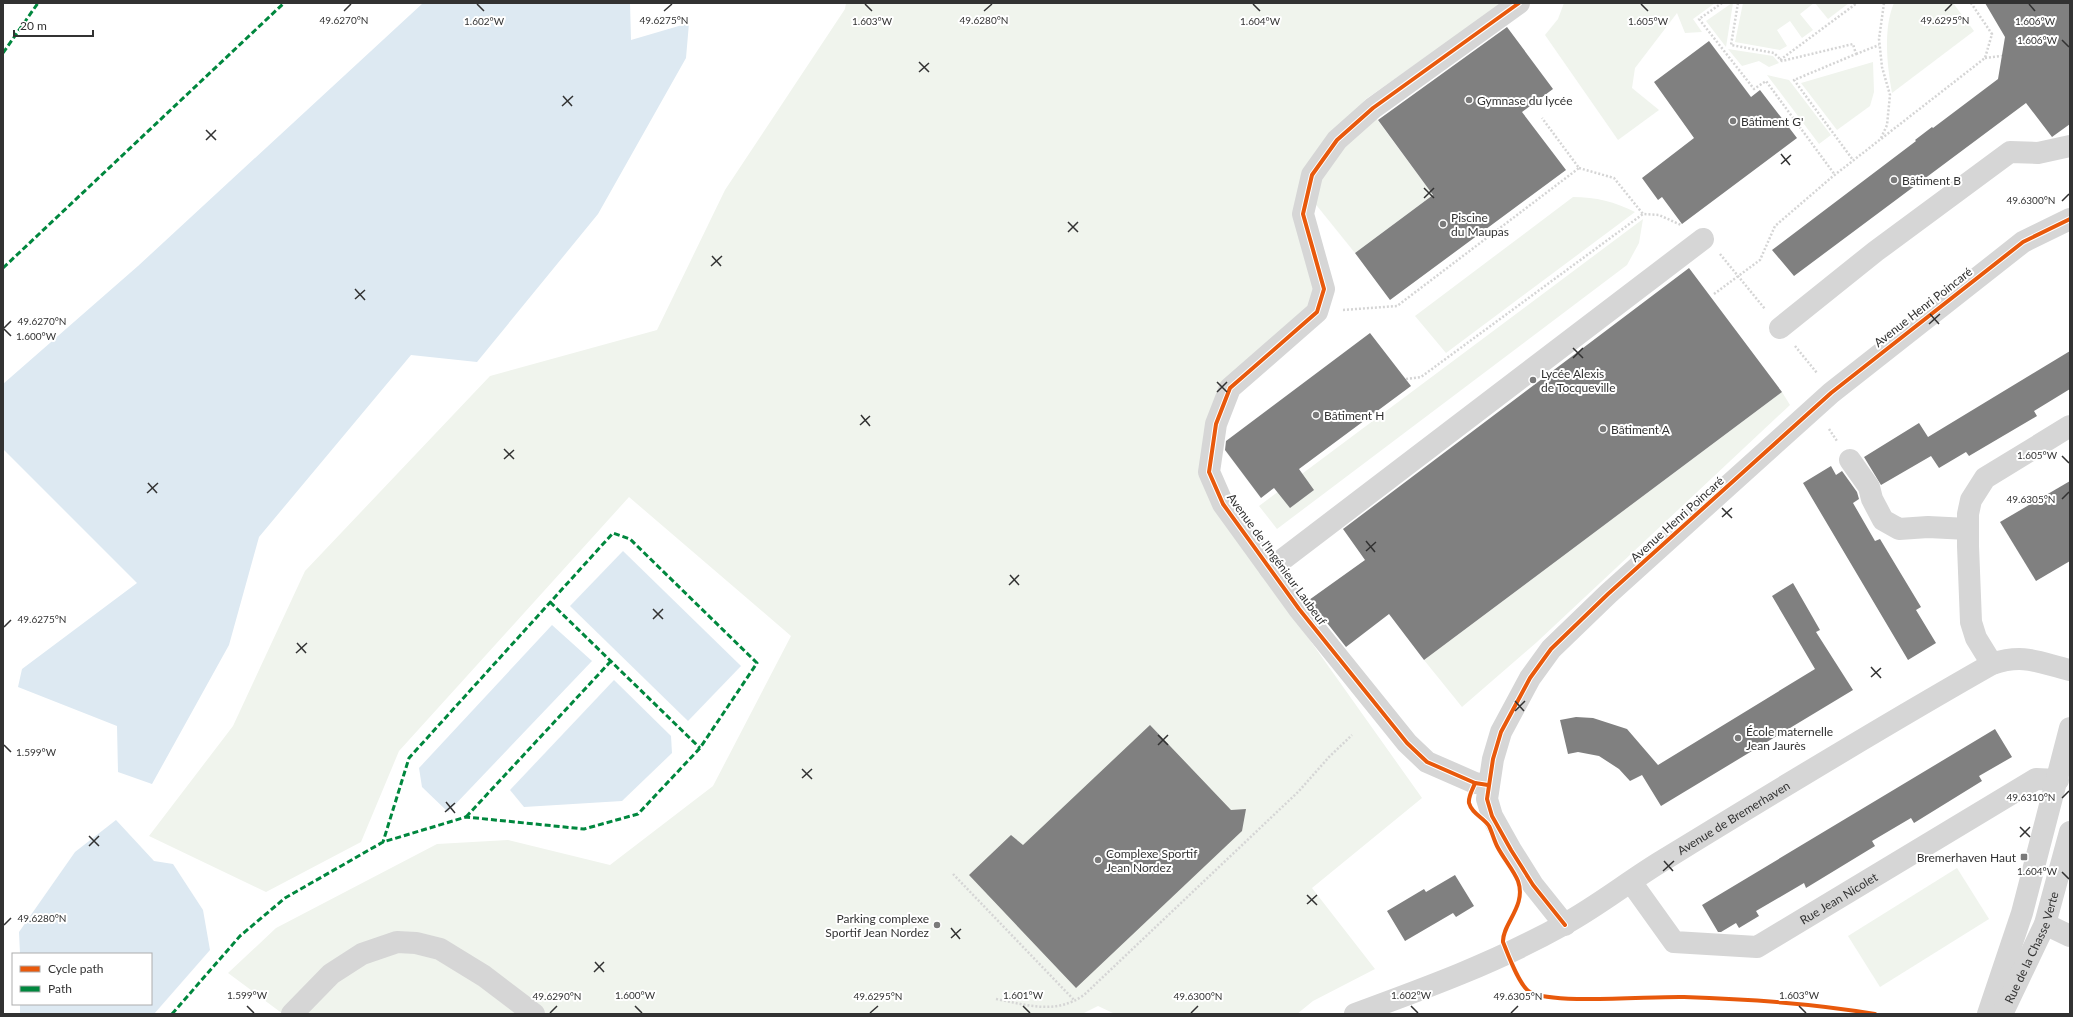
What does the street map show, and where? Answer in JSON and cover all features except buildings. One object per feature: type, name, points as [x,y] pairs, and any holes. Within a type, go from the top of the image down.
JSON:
[{"type":"street","points":[[1317,312],[1324,289],[1303,214],[1312,175],[1337,140],[1373,108],[1519,3]]},
{"type":"street","points":[[1780,328],[1876,251],[2010,152],[2038,153],[2070,146]]},
{"type":"street","name":"Avenue Henri Poincaré","points":[[1565,925],[1533,885],[1492,816],[1487,799],[1488,785],[1501,732],[1530,678],[1551,649],[1608,594],[1837,388],[2023,242],[2070,218]]},
{"type":"street","points":[[1270,569],[1703,239]]},
{"type":"street","name":"Avenue de l'Ingénieur Laubeuf","points":[[1317,312],[1230,388],[1216,424],[1209,472],[1223,504],[1299,609],[1407,743],[1427,762],[1475,782],[1488,785]]},
{"type":"street","points":[[1992,664],[1976,638],[1972,622],[1968,529],[1968,514],[1971,500],[1985,478],[2070,426]]},
{"type":"street","points":[[1850,460],[1869,486],[1872,500],[1883,520],[1899,529],[1928,527],[1968,529]]},
{"type":"street","name":"Avenue de Bremerhaven","points":[[1355,1014],[1459,975],[1565,925],[1630,882],[1880,729],[1992,664],[2006,659],[2022,658],[2070,670]]},
{"type":"street","name":"Rue de la Chasse Verte","points":[[1988,1014],[2022,913],[2058,780],[2070,728]]},
{"type":"street","name":"Rue Jean Nicolet","points":[[1630,882],[1674,942],[1757,947],[2036,779],[2058,780]]},
{"type":"street","name":"Rue de la Chasse Verte","points":[[2002,1014],[2045,924],[2070,832]]},
{"type":"street","points":[[2045,924],[2070,936]]},
{"type":"street","points":[[292,1014],[331,974],[362,954],[397,942],[416,942],[440,950],[484,976],[534,1014]]},
{"type":"path","points":[[1722,3],[1699,19],[1754,90],[1766,80],[1835,175]]},
{"type":"path","points":[[1738,3],[1731,45],[1774,54],[1782,61],[1853,44],[1856,54]]},
{"type":"path","points":[[1780,60],[1858,3]]},
{"type":"path","points":[[1881,139],[1887,125],[1890,95],[1882,67],[1879,45],[1884,3]]},
{"type":"path","points":[[1971,3],[1992,34],[1985,58]]},
{"type":"path","points":[[1853,160],[1794,80],[1879,45]]},
{"type":"path","points":[[1714,294],[1760,260],[1776,226],[1853,160],[1985,58],[2002,56]]},
{"type":"path","points":[[1542,118],[1579,168],[1614,178],[1643,214]]},
{"type":"path","points":[[1317,312],[1397,306],[1579,168]]},
{"type":"path","points":[[1406,379],[1421,377],[1643,214],[1659,215],[1693,231],[1724,258],[1756,297]]},
{"type":"path","points":[[1812,410],[1832,433],[1850,460]]},
{"type":"path","points":[[996,999],[1041,1007],[1059,1006],[1075,1001],[1090,990],[1293,798],[1329,757],[1352,735]]},
{"type":"path","points":[[953,874],[1075,1001]]},
{"type":"shaded area","points":[[423,3],[630,3],[631,40],[689,23],[686,58],[598,214],[477,362],[411,355],[259,537],[229,645],[152,784],[118,772],[117,726],[18,687],[22,669],[137,583],[3,449],[3,384],[138,266]]},
{"type":"shaded area","points":[[846,3],[1503,3],[1366,99],[1303,170],[1317,298],[1214,408],[1221,515],[1422,798],[1312,888],[1375,969],[1313,1001],[1297,1014],[1115,1014],[1098,1006],[1082,1014],[283,1014],[228,973],[276,928],[437,844],[508,840],[610,865],[713,786],[791,636],[629,497],[399,751],[361,842],[266,892],[149,836],[233,726],[305,571],[490,376],[657,330],[725,190],[845,9]]},
{"type":"shaded area","points":[[1564,3],[1715,3],[1693,19],[1702,32],[1685,33],[1677,13],[1635,68],[1632,88],[1659,110],[1618,140],[1545,35],[1558,19]]},
{"type":"shaded area","points":[[1733,3],[1726,47],[1706,21]]},
{"type":"shaded area","points":[[1743,3],[1814,3],[1800,14],[1813,30],[1802,38],[1790,21],[1777,30],[1787,46],[1780,50],[1735,42]]},
{"type":"shaded area","points":[[1815,3],[1849,3],[1828,19]]},
{"type":"shaded area","points":[[1894,3],[1953,3],[1974,31],[1892,93],[1887,35],[1888,24]]},
{"type":"shaded area","points":[[1728,49],[1773,56],[1779,63],[1769,67],[1759,61],[1742,66]]},
{"type":"shaded area","points":[[1873,62],[1874,92],[1870,106],[1837,130],[1801,83]]},
{"type":"shaded area","points":[[1767,75],[1789,80],[1831,135],[1819,144]]},
{"type":"shaded area","points":[[1376,118],[1433,195],[1355,253],[1309,196],[1312,175]]},
{"type":"shaded area","points":[[1573,197],[1605,201],[1620,205],[1635,212],[1446,353],[1415,316]]},
{"type":"shaded area","points":[[1643,219],[1639,243],[1627,265],[1277,529],[1259,506]]},
{"type":"shaded area","points":[[1782,392],[1790,405],[1537,642],[1462,707],[1424,660]]},
{"type":"shaded area","points":[[623,551],[741,666],[688,721],[570,606]]},
{"type":"shaded area","points":[[552,625],[592,661],[448,812],[422,787],[419,768]]},
{"type":"shaded area","points":[[614,680],[671,736],[672,753],[622,801],[524,807],[510,790]]},
{"type":"shaded area","points":[[116,820],[154,861],[173,864],[203,910],[210,950],[154,1014],[20,1014],[20,1005],[152,1005],[152,953],[20,953],[19,932],[75,852]]},
{"type":"shaded area","points":[[1957,868],[1989,919],[1880,987],[1848,936]]},
{"type":"marked path","points":[[3,53],[38,3]]},
{"type":"marked path","points":[[3,268],[284,3]]},
{"type":"marked path","points":[[172,1014],[240,936],[285,898],[383,842],[466,817],[584,829],[638,814],[700,748],[757,663],[630,539],[613,533],[409,758],[383,842]]},
{"type":"marked path","points":[[550,602],[700,748]]},
{"type":"marked path","points":[[466,817],[611,661]]},
{"type":"cycle path","points":[[1488,785],[1475,783],[1427,762],[1407,743],[1299,609],[1223,504],[1209,472],[1216,424],[1230,388],[1317,312],[1324,289],[1303,214],[1312,175],[1337,140],[1373,108],[1519,3]]},
{"type":"cycle path","points":[[1565,925],[1533,885],[1511,850],[1492,816],[1487,799],[1493,759],[1501,732],[1530,678],[1551,649],[1608,594],[1831,393],[2023,242],[2070,219]]},
{"type":"cycle path","points":[[1475,783],[1469,798],[1470,807],[1489,826],[1497,846],[1518,881],[1520,890],[1519,899],[1517,907],[1506,928],[1503,942],[1518,977],[1526,989],[1530,992],[1542,996],[1580,999],[1684,997],[1756,1000],[1803,1004],[1875,1014]]},
{"type":"place","name":"Gymnase du lycée","points":[[1469,100]]},
{"type":"place","name":"Bâtiment G'","points":[[1733,121]]},
{"type":"place","name":"Bâtiment B","points":[[1894,180]]},
{"type":"place","name":"Piscine du Maupas","points":[[1443,224]]},
{"type":"place","name":"Lycée Alexis de Tocqueville","points":[[1533,380]]},
{"type":"place","name":"Bâtiment H","points":[[1316,415]]},
{"type":"place","name":"Bâtiment A","points":[[1603,429]]},
{"type":"place","name":"École maternelle Jean Jaurès","points":[[1738,738]]},
{"type":"place","name":"Bremerhaven Haut","points":[[2024,857]]},
{"type":"place","name":"Complexe Sportif Jean Nordez","points":[[1098,860]]},
{"type":"place","name":"Parking complexe Sportif Jean Nordez","points":[[937,925]]}]
